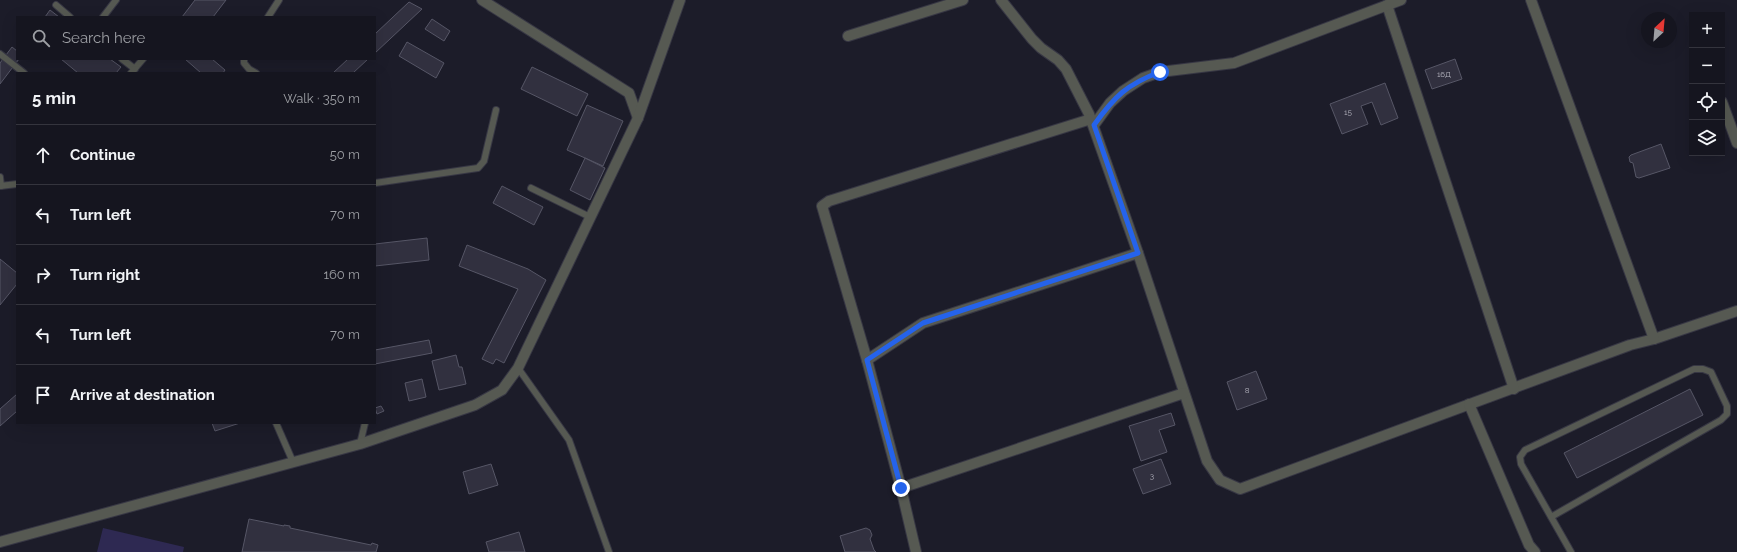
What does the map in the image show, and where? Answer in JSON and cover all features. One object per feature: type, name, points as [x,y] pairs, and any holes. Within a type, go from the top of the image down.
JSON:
[{"type":"street","points":[[482,0],[629,93],[638,118]]},
{"type":"street","points":[[0,542],[360,444],[475,405],[502,390],[518,368],[638,118],[680,0]]},
{"type":"street","points":[[848,36],[963,0]]},
{"type":"street","points":[[1001,0],[1032,39],[1058,60],[1066,69],[1092,122],[1138,253],[1207,460],[1220,480],[1240,488],[1630,345],[1654,339],[1737,311]]},
{"type":"street","points":[[916,552],[901,488],[867,360],[822,206],[836,199],[1092,122],[1123,91],[1143,78],[1160,72],[1234,63],[1401,0]]},
{"type":"street","points":[[1531,0],[1654,339]]},
{"type":"street","points":[[1387,5],[1514,388]]},
{"type":"street","points":[[1725,110],[1737,143]]},
{"type":"street","points":[[867,360],[923,323],[1138,253]]},
{"type":"street","points":[[901,488],[1184,393]]},
{"type":"street","points":[[1469,404],[1528,545],[1535,552]]},
{"type":"lane","points":[[104,16],[116,0]]},
{"type":"lane","points":[[269,16],[279,0]]},
{"type":"lane","points":[[56,5],[69,16]]},
{"type":"lane","points":[[0,54],[23,72]]},
{"type":"lane","points":[[123,60],[133,71],[142,60]]},
{"type":"lane","points":[[244,60],[244,63],[249,69],[254,72]]},
{"type":"lane","points":[[376,183],[478,168],[484,161],[496,110]]},
{"type":"lane","points":[[0,176],[1,186],[16,184]]},
{"type":"lane","points":[[531,188],[590,217]]},
{"type":"lane","points":[[518,368],[569,440],[610,552]]},
{"type":"lane","points":[[1551,517],[1721,420],[1727,414],[1726,406],[1711,372],[1702,368],[1694,369],[1525,450],[1520,456],[1521,464],[1551,517],[1571,552]]},
{"type":"lane","points":[[276,424],[292,462]]},
{"type":"lane","points":[[360,444],[365,424]]},
{"type":"shaded area","points":[[103,528],[184,547],[183,552],[97,552]]},
{"type":"building","points":[[195,0],[226,0],[214,16],[183,16]]},
{"type":"building","points":[[409,2],[422,9],[376,52],[376,33]]},
{"type":"building","points":[[50,10],[58,16],[46,16]]},
{"type":"building","points":[[432,19],[450,31],[444,41],[425,29]]},
{"type":"building","points":[[407,42],[444,63],[436,78],[399,56]]},
{"type":"building","points":[[12,47],[16,50],[16,60],[18,60],[0,84],[0,63]]},
{"type":"building","points":[[1455,59],[1462,79],[1432,89],[1425,70]]},
{"type":"building","points":[[62,60],[111,60],[121,67],[117,72],[77,72]]},
{"type":"building","points":[[186,60],[213,60],[225,70],[224,72],[200,72]]},
{"type":"building","points":[[347,60],[367,60],[354,72],[334,72]]},
{"type":"building","points":[[532,67],[588,94],[577,116],[521,89]]},
{"type":"building","points":[[1385,83],[1398,118],[1381,125],[1372,102],[1361,106],[1368,124],[1342,134],[1330,104]]},
{"type":"building","points":[[587,105],[623,121],[603,166],[567,150]]},
{"type":"building","points":[[1661,144],[1670,168],[1639,178],[1636,177],[1633,163],[1630,162],[1629,157]]},
{"type":"building","points":[[585,158],[605,168],[590,200],[570,190]]},
{"type":"building","points":[[502,186],[543,207],[534,225],[493,203]]},
{"type":"building","points":[[427,238],[429,260],[376,266],[376,244]]},
{"type":"building","points":[[467,245],[528,269],[546,280],[504,363],[496,359],[493,364],[482,359],[518,289],[459,266]]},
{"type":"building","points":[[0,259],[16,272],[16,285],[0,305]]},
{"type":"building","points":[[429,340],[432,353],[376,364],[376,350]]},
{"type":"building","points":[[456,355],[459,367],[462,367],[466,384],[439,390],[432,361]]},
{"type":"building","points":[[1256,371],[1267,399],[1237,410],[1227,382]]},
{"type":"building","points":[[422,379],[426,397],[409,401],[405,383]]},
{"type":"building","points":[[1690,389],[1703,415],[1577,478],[1564,453]]},
{"type":"building","points":[[16,395],[16,412],[0,426],[0,409]]},
{"type":"building","points":[[381,406],[384,411],[377,414],[376,408]]},
{"type":"building","points":[[1171,413],[1175,425],[1159,430],[1167,452],[1141,461],[1129,426]]},
{"type":"building","points":[[212,424],[237,424],[215,431]]},
{"type":"building","points":[[1161,459],[1171,484],[1143,494],[1133,469]]},
{"type":"building","points":[[491,464],[498,485],[469,494],[463,472]]},
{"type":"building","points":[[249,519],[290,526],[290,528],[371,545],[372,543],[378,545],[376,552],[242,552]]},
{"type":"building","points":[[866,528],[870,530],[872,535],[870,539],[876,552],[845,552],[840,536]]},
{"type":"building","points":[[519,532],[525,552],[489,552],[486,542]]},
{"type":"route","points":[[901,488],[867,360],[923,323],[1138,253],[1094,125],[1110,103],[1123,91],[1143,78],[1160,72]]}]
